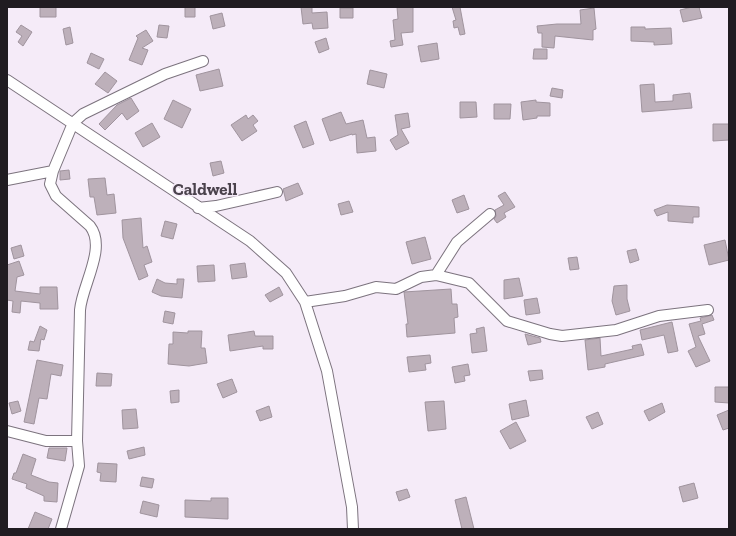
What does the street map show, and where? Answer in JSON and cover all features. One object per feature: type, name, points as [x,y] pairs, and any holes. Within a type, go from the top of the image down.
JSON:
[{"type":"street","points":[[62,529],[79,466],[77,441],[80,310],[82,295],[91,269],[96,238],[90,226],[52,192],[50,184],[53,171],[73,123],[83,114],[149,81],[177,69],[203,61]]},
{"type":"street","points":[[7,80],[198,208],[250,241],[274,260],[286,273],[305,302],[327,371],[352,507],[352,529]]},
{"type":"street","points":[[7,180],[53,171]]},
{"type":"street","points":[[198,208],[216,206],[278,192]]},
{"type":"street","points":[[436,275],[457,242],[490,214]]},
{"type":"street","points":[[305,302],[345,296],[376,287],[396,289],[421,277],[436,275],[469,283],[507,321],[550,334],[562,336],[616,330],[659,316],[708,310]]},
{"type":"street","points":[[7,431],[46,441],[77,441]]},
{"type":"building","points":[[40,7],[56,7],[56,17],[40,17]]},
{"type":"building","points":[[185,7],[195,7],[195,17],[185,17]]},
{"type":"building","points":[[301,7],[312,7],[312,13],[327,12],[328,28],[313,29],[312,23],[303,24]]},
{"type":"building","points":[[397,7],[413,7],[413,32],[401,33],[403,45],[391,47],[390,41],[395,40],[393,20],[398,19]]},
{"type":"building","points":[[452,7],[460,7],[465,34],[460,35],[458,27],[454,28],[453,21],[456,20]]},
{"type":"building","points":[[699,7],[702,18],[683,22],[680,10]]},
{"type":"building","points":[[340,8],[353,8],[353,18],[340,18]]},
{"type":"building","points":[[594,8],[596,29],[593,30],[593,40],[555,36],[554,48],[542,47],[542,33],[538,33],[537,26],[581,24],[580,10]]},
{"type":"building","points":[[222,13],[225,26],[213,29],[210,16]]},
{"type":"building","points":[[21,25],[32,32],[23,46],[18,42],[22,36],[16,32]]},
{"type":"building","points":[[159,25],[169,26],[167,38],[157,37]]},
{"type":"building","points":[[70,27],[73,43],[66,45],[63,29]]},
{"type":"building","points":[[631,27],[645,27],[645,29],[671,28],[672,44],[654,45],[654,42],[631,41]]},
{"type":"building","points":[[146,30],[153,41],[142,48],[148,50],[142,65],[129,60],[138,38],[136,36]]},
{"type":"building","points":[[326,38],[329,49],[319,53],[315,42]]},
{"type":"building","points":[[437,43],[439,59],[421,62],[418,46]]},
{"type":"building","points":[[534,49],[547,49],[547,59],[533,59]]},
{"type":"building","points":[[91,53],[104,59],[99,69],[87,63]]},
{"type":"building","points":[[219,69],[223,86],[200,91],[196,75]]},
{"type":"building","points":[[370,70],[387,74],[384,88],[367,84]]},
{"type":"building","points":[[105,72],[117,81],[108,93],[95,84]]},
{"type":"building","points":[[654,84],[655,102],[673,101],[673,95],[690,93],[692,108],[642,112],[640,85]]},
{"type":"building","points":[[552,88],[563,90],[562,98],[550,96]]},
{"type":"building","points":[[131,98],[139,111],[127,120],[122,113],[105,130],[99,124],[117,105]]},
{"type":"building","points":[[173,100],[191,109],[182,128],[164,119]]},
{"type":"building","points":[[536,100],[536,102],[550,103],[550,116],[537,116],[537,118],[523,120],[521,102]]},
{"type":"building","points":[[460,102],[476,102],[477,117],[460,118]]},
{"type":"building","points":[[494,104],[511,104],[510,119],[494,119]]},
{"type":"building","points":[[341,112],[346,124],[363,120],[367,138],[375,137],[376,151],[357,153],[356,134],[330,141],[322,119]]},
{"type":"building","points":[[408,113],[410,127],[401,129],[409,143],[396,150],[390,140],[398,135],[395,115]]},
{"type":"building","points":[[246,115],[248,119],[253,115],[258,121],[253,125],[257,131],[242,141],[231,125]]},
{"type":"building","points":[[306,121],[314,144],[303,148],[294,126]]},
{"type":"building","points":[[152,123],[160,137],[143,147],[135,133]]},
{"type":"building","points":[[713,124],[729,124],[729,140],[713,141]]},
{"type":"building","points":[[221,161],[224,173],[213,176],[210,163]]},
{"type":"building","points":[[69,170],[70,179],[60,180],[60,171]]},
{"type":"building","points":[[105,178],[107,195],[114,194],[116,213],[97,215],[94,197],[90,197],[88,179]]},
{"type":"building","points":[[298,183],[303,194],[286,201],[283,189]]},
{"type":"building","points":[[505,192],[515,207],[504,213],[506,217],[497,223],[494,219],[496,216],[495,210],[504,205],[498,196]]},
{"type":"building","points":[[464,195],[469,209],[457,213],[452,200]]},
{"type":"building","points":[[349,201],[353,212],[341,215],[338,204]]},
{"type":"building","points":[[667,205],[699,207],[699,217],[693,217],[693,223],[668,221],[668,212],[657,216],[654,210]]},
{"type":"building","points":[[141,218],[143,248],[147,246],[152,262],[144,265],[148,276],[139,280],[123,238],[122,220]]},
{"type":"building","points":[[165,221],[177,224],[173,239],[161,236]]},
{"type":"building","points":[[425,237],[431,259],[412,264],[406,242]]},
{"type":"building","points":[[725,240],[729,260],[709,265],[704,245]]},
{"type":"building","points":[[21,245],[24,256],[14,259],[11,248]]},
{"type":"building","points":[[636,249],[639,260],[630,263],[627,251]]},
{"type":"building","points":[[577,257],[579,269],[570,270],[568,258]]},
{"type":"building","points":[[19,261],[24,275],[17,277],[15,291],[40,294],[40,287],[57,287],[58,309],[40,309],[40,303],[21,301],[20,313],[12,312],[13,301],[7,300],[7,265]]},
{"type":"building","points":[[245,263],[247,277],[232,279],[230,265]]},
{"type":"building","points":[[214,265],[215,281],[198,282],[197,266]]},
{"type":"building","points":[[519,278],[523,296],[504,299],[504,280]]},
{"type":"building","points":[[157,279],[165,283],[177,284],[177,279],[184,279],[182,298],[161,296],[152,292]]},
{"type":"building","points":[[627,285],[627,299],[630,311],[616,315],[612,301],[614,286]]},
{"type":"building","points":[[279,287],[283,295],[270,302],[265,295]]},
{"type":"building","points":[[451,289],[452,304],[457,304],[458,317],[454,318],[455,333],[407,337],[406,324],[408,324],[404,292]]},
{"type":"building","points":[[537,298],[540,313],[526,315],[524,300]]},
{"type":"building","points":[[165,311],[175,313],[173,324],[163,322]]},
{"type":"building","points":[[712,315],[714,320],[702,324],[705,334],[698,336],[710,361],[696,367],[688,351],[696,347],[689,324],[701,321],[700,318]]},
{"type":"building","points":[[672,322],[678,351],[668,353],[664,335],[642,340],[640,330]]},
{"type":"building","points":[[40,326],[47,330],[44,340],[41,339],[39,351],[28,350],[30,341],[34,342]]},
{"type":"building","points":[[484,327],[487,351],[472,353],[470,334],[477,333],[476,329]]},
{"type":"building","points":[[188,331],[202,331],[201,348],[205,348],[207,363],[189,366],[168,364],[169,344],[173,344],[173,332],[188,333]]},
{"type":"building","points":[[254,331],[255,336],[273,336],[273,349],[263,349],[263,346],[230,351],[228,335]]},
{"type":"building","points":[[525,334],[540,338],[541,342],[528,345]]},
{"type":"building","points":[[600,338],[601,356],[633,349],[632,346],[641,344],[644,355],[605,364],[605,367],[588,370],[585,340]]},
{"type":"building","points":[[430,355],[431,363],[425,364],[426,370],[409,372],[407,357]]},
{"type":"building","points":[[37,360],[63,365],[61,376],[51,374],[47,399],[39,398],[34,424],[24,422]]},
{"type":"building","points":[[468,364],[470,375],[464,376],[465,381],[455,383],[452,367]]},
{"type":"building","points":[[542,370],[543,379],[530,381],[528,371]]},
{"type":"building","points":[[97,373],[112,374],[111,386],[96,386]]},
{"type":"building","points":[[232,379],[237,392],[223,398],[217,384]]},
{"type":"building","points":[[715,387],[729,387],[729,403],[715,402]]},
{"type":"building","points":[[179,390],[179,402],[171,403],[170,391]]},
{"type":"building","points":[[526,400],[529,416],[512,420],[509,404]]},
{"type":"building","points":[[18,401],[21,411],[12,414],[9,403]]},
{"type":"building","points":[[444,401],[446,429],[428,431],[425,402]]},
{"type":"building","points":[[662,403],[665,412],[649,421],[644,411]]},
{"type":"building","points":[[269,406],[272,417],[260,421],[256,411]]},
{"type":"building","points":[[136,409],[138,428],[123,429],[122,410]]},
{"type":"building","points":[[729,410],[729,428],[723,430],[717,415]]},
{"type":"building","points":[[598,412],[603,424],[592,429],[586,417]]},
{"type":"building","points":[[516,422],[526,441],[510,449],[500,431]]},
{"type":"building","points":[[144,447],[145,455],[129,459],[127,451]]},
{"type":"building","points":[[49,448],[67,448],[65,461],[47,458]]},
{"type":"building","points":[[23,454],[36,459],[31,475],[49,482],[58,483],[57,502],[44,501],[44,496],[26,488],[27,484],[12,479],[14,473],[16,473]]},
{"type":"building","points":[[98,463],[117,464],[116,482],[100,481],[101,473],[97,472]]},
{"type":"building","points":[[142,477],[154,479],[152,488],[140,486]]},
{"type":"building","points":[[694,483],[698,498],[683,502],[679,487]]},
{"type":"building","points":[[407,489],[410,497],[399,501],[396,492]]},
{"type":"building","points":[[466,497],[474,529],[462,529],[455,500]]},
{"type":"building","points":[[211,498],[228,498],[228,519],[185,517],[185,500],[211,501]]},
{"type":"building","points":[[143,501],[159,505],[157,517],[140,513]]},
{"type":"building","points":[[35,512],[52,519],[48,529],[28,529]]},
{"type":"district","name":"Caldwell","points":[[205,189]]}]
